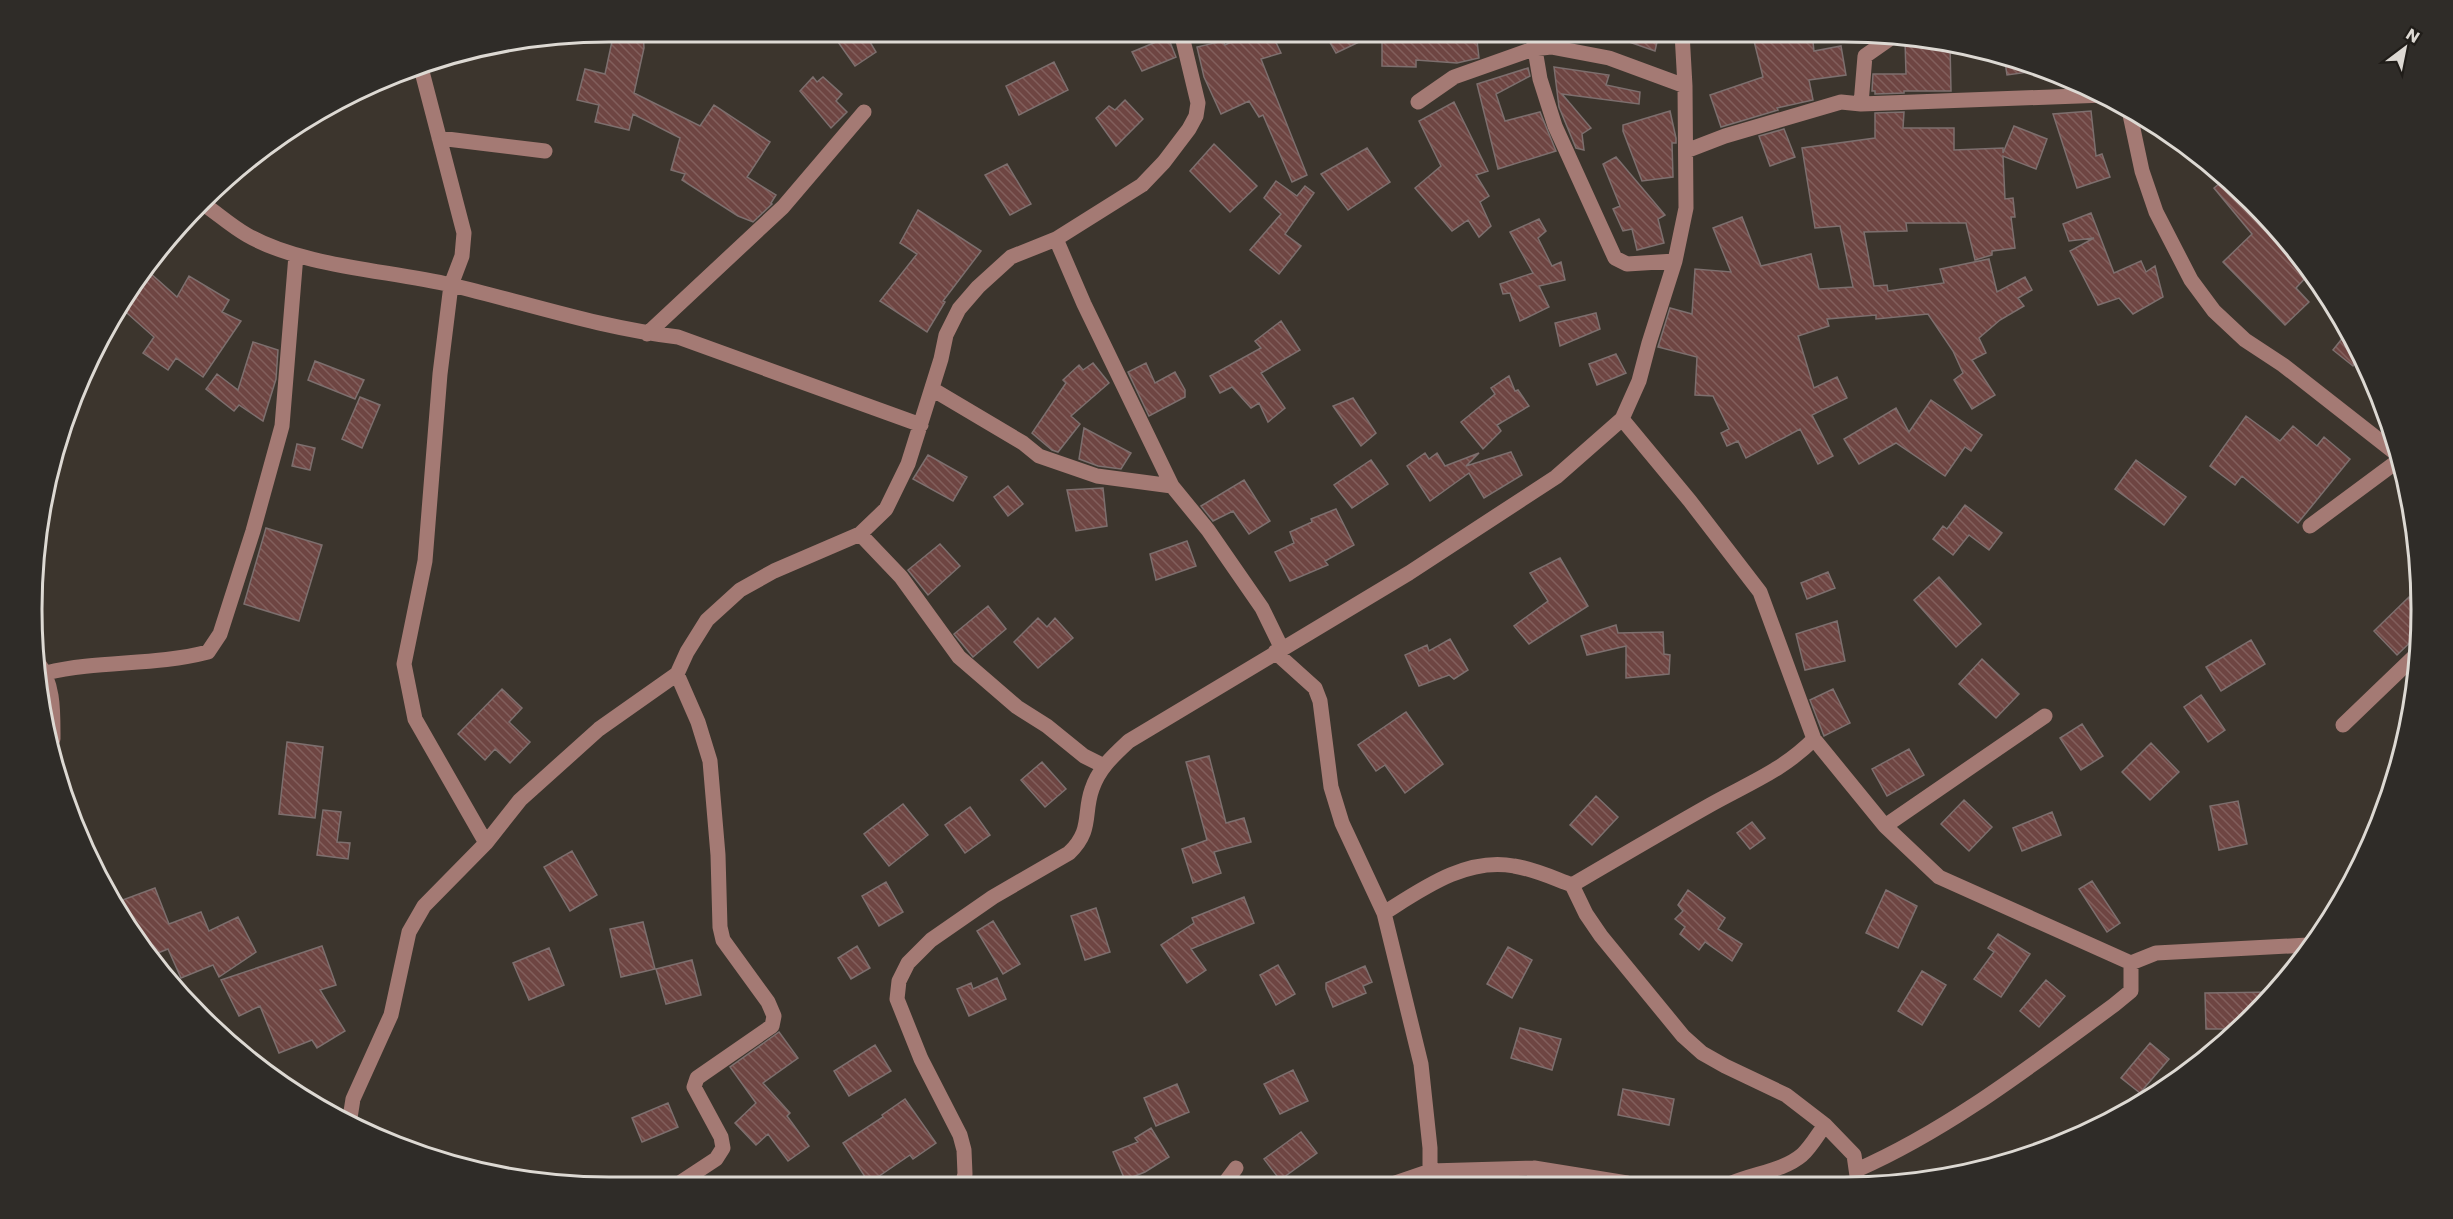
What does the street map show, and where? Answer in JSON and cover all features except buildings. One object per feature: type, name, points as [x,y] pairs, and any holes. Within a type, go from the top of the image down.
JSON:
[{"type":"street","points":[[351,1114],[353,1099],[391,1014],[409,932],[424,906],[486,843],[520,800],[598,729],[677,674],[687,652],[707,620],[740,590],[774,571],[860,534],[886,509],[908,464],[932,389],[946,335],[959,309],[978,287],[1011,257],[1056,238],[1142,185],[1164,162],[1189,129],[1196,116],[1198,103],[1183,42]]},
{"type":"street","points":[[1533,42],[1540,79],[1555,126],[1615,258],[1626,264],[1675,261]]},
{"type":"street","points":[[964,1177],[964,1150],[960,1135],[921,1059],[897,999],[899,981],[908,963],[931,940],[993,897],[1069,853],[1078,844],[1089,819],[1092,790],[1104,766],[1129,741],[1409,573],[1556,477],[1622,418],[1639,381],[1675,261],[1686,208],[1683,42]]},
{"type":"street","points":[[1861,104],[1865,56],[1883,43]]},
{"type":"street","points":[[1418,102],[1454,77],[1533,49],[1551,47],[1609,58],[1685,86]]},
{"type":"street","points":[[423,74],[464,233],[462,255],[451,285],[440,374],[425,561],[404,664],[414,719],[486,843]]},
{"type":"street","points":[[1686,151],[1725,136],[1841,102],[1861,104],[2082,95]]},
{"type":"street","points":[[647,334],[783,207],[864,112]]},
{"type":"street","points":[[2131,121],[2142,171],[2156,212],[2191,280],[2214,311],[2245,340],[2291,371],[2387,446]]},
{"type":"street","points":[[440,138],[545,151]]},
{"type":"street","points":[[209,208],[248,235],[297,255],[451,285],[565,316],[647,334],[678,337],[921,425]]},
{"type":"street","points":[[1056,238],[1084,304],[1173,486],[1208,530],[1262,608],[1279,650],[1315,688],[1320,701],[1331,787],[1342,823],[1384,913],[1421,1064],[1430,1148],[1430,1171]]},
{"type":"street","points":[[45,667],[162,662],[208,652],[220,634],[253,531],[282,426],[297,255]]},
{"type":"street","points":[[932,389],[1023,443],[1039,456],[1097,476],[1173,486]]},
{"type":"street","points":[[1622,418],[1760,592],[1814,739],[1885,826],[1939,877],[2132,963],[2156,953],[2301,945]]},
{"type":"street","points":[[2310,526],[2392,465]]},
{"type":"street","points":[[860,534],[901,577],[959,657],[1017,706],[1047,726],[1084,756],[1104,766]]},
{"type":"street","points":[[2343,725],[2408,663]]},
{"type":"street","points":[[677,674],[698,722],[710,761],[718,855],[720,927],[723,940],[768,1002],[774,1016],[772,1026],[698,1078],[694,1087],[721,1137],[723,1148],[716,1160],[689,1177]]},
{"type":"street","points":[[48,687],[53,707],[53,720]]},
{"type":"street","points":[[1885,826],[2045,716]]},
{"type":"street","points":[[1572,885],[1713,803],[1773,772],[1795,758],[1814,739]]},
{"type":"street","points":[[1384,913],[1428,885],[1457,872],[1492,865],[1513,866],[1572,885],[1586,915],[1601,936],[1683,1036],[1702,1053],[1786,1095],[1825,1125],[1854,1155],[1857,1176],[1953,1119],[2114,1005],[2131,991],[2132,963]]},
{"type":"street","points":[[1746,1177],[1781,1168],[1803,1154],[1825,1125]]},
{"type":"street","points":[[1412,1177],[1430,1171],[1535,1176]]}]
